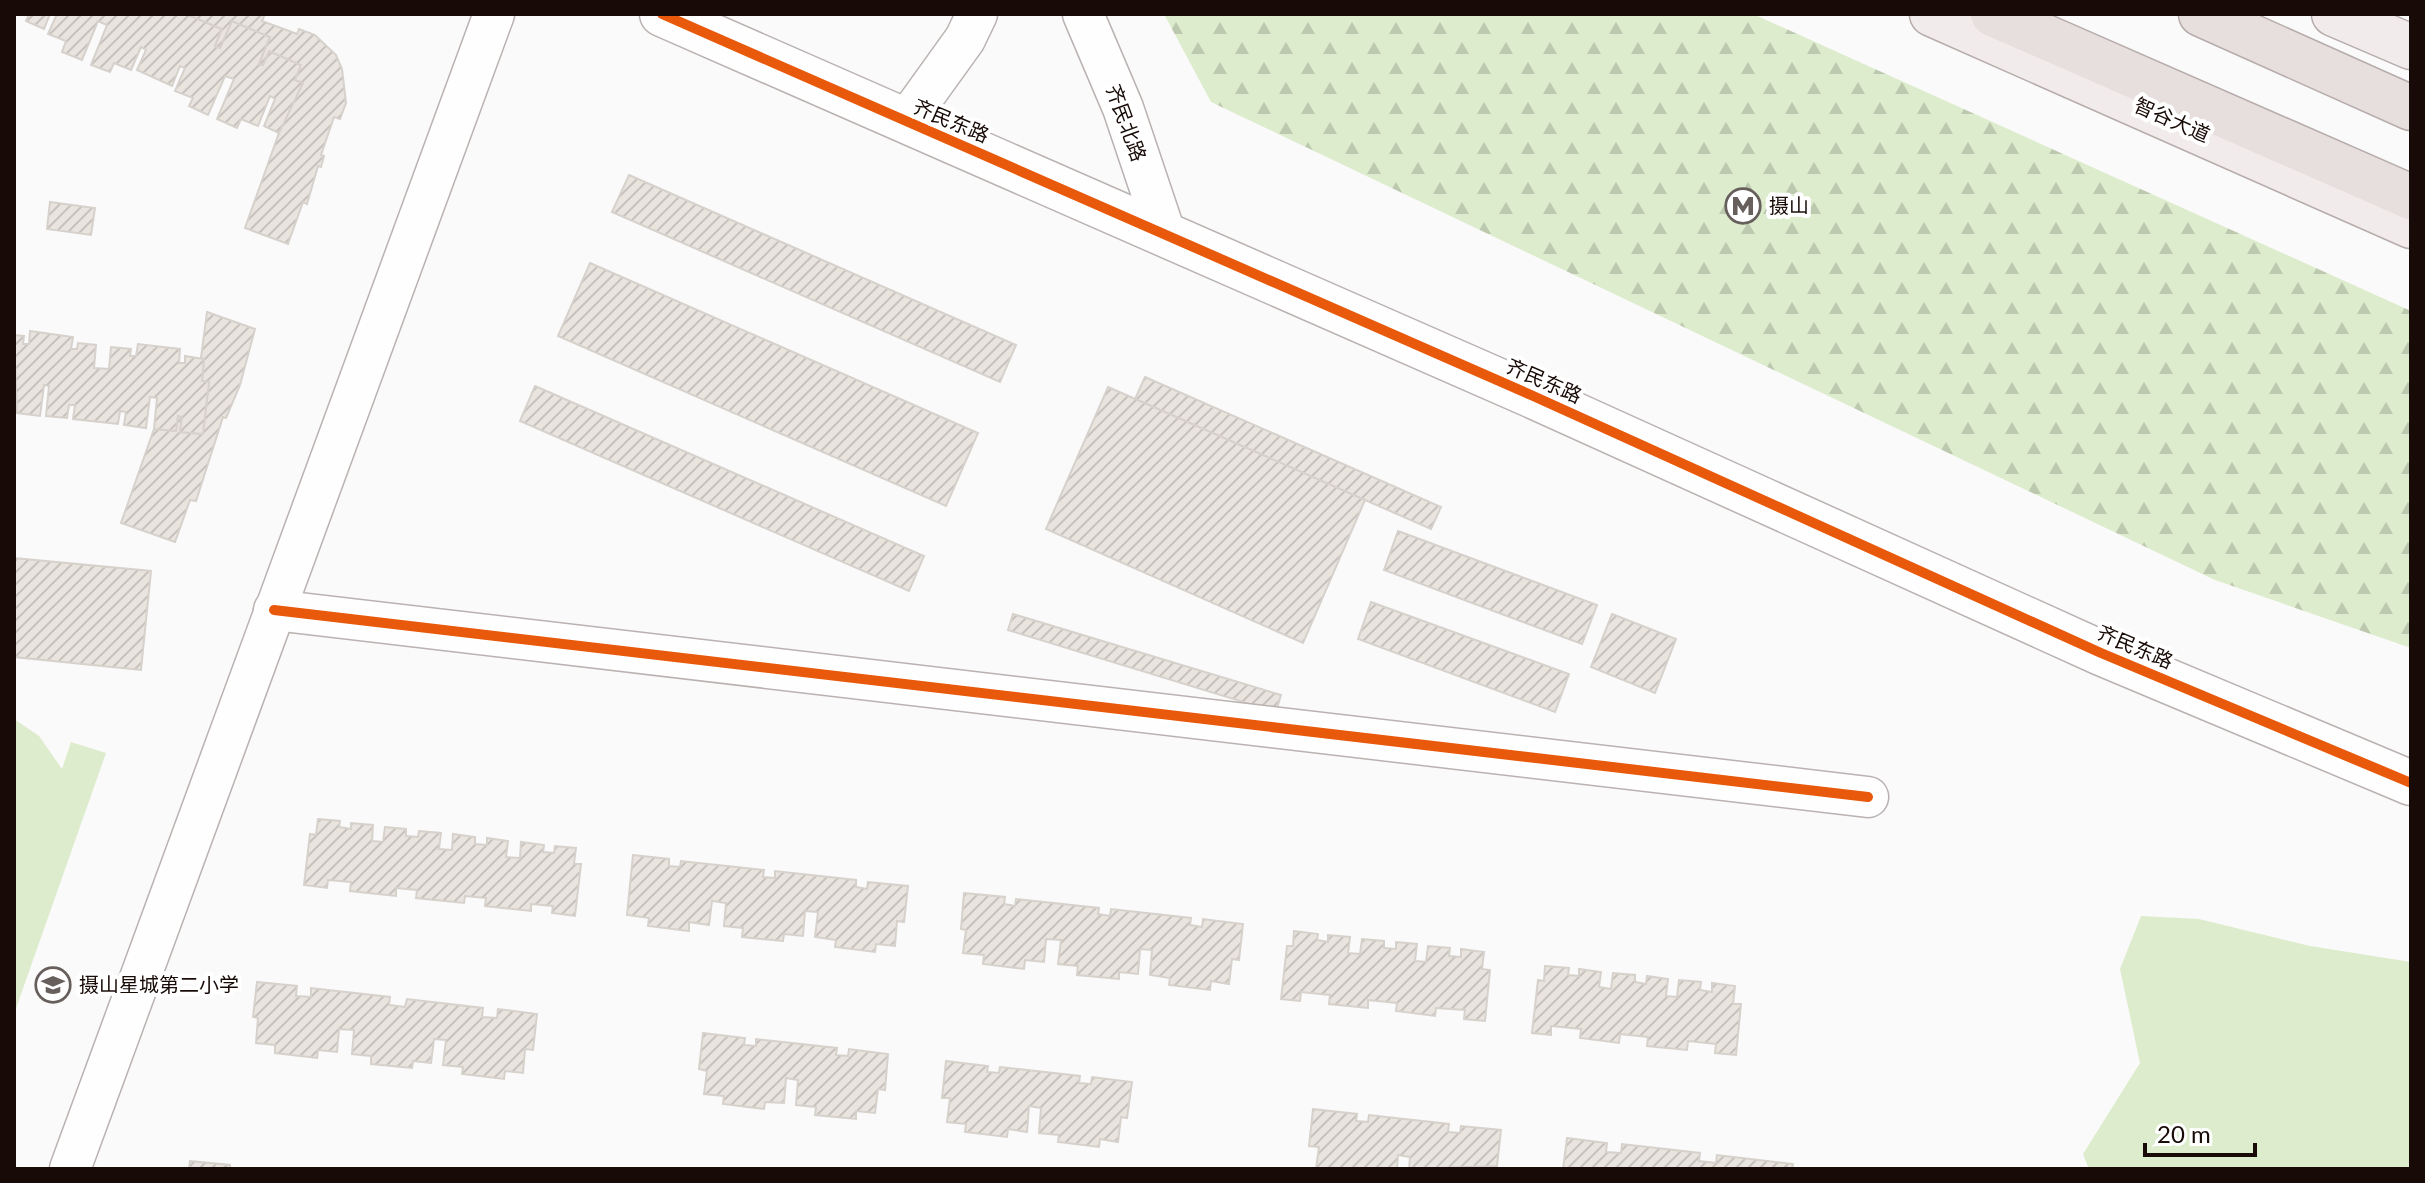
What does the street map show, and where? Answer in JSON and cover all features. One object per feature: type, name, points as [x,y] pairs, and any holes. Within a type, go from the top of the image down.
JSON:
[{"type":"highway","name":"智谷大道","points":[[1993,14],[2192,104],[2411,197]]},
{"type":"highway","points":[[2201,14],[2411,108]]},
{"type":"highway","points":[[2209,14],[2411,90]]},
{"type":"highway","points":[[2192,104],[2411,224]]},
{"type":"main road","name":"智谷大道","points":[[1932,14],[2411,224]]},
{"type":"main road","points":[[2334,14],[2411,47]]},
{"type":"street","points":[[70,1169],[494,14]]},
{"type":"street","name":"齐民东路","points":[[662,14],[1165,233],[2101,653],[2411,783]]},
{"type":"street","points":[[906,121],[965,39],[977,14]]},
{"type":"street","name":"齐民北路","points":[[1083,14],[1123,108],[1165,233]]},
{"type":"street","points":[[274,610],[1868,797]]},
{"type":"green space","points":[[1164,14],[1753,14],[2411,311],[2411,648],[2215,580],[1211,102]]},
{"type":"green space","points":[[14,719],[39,736],[62,769],[71,742],[106,753],[14,1014]]},
{"type":"green space","points":[[2141,916],[2199,919],[2310,946],[2411,962],[2411,1169],[2089,1169],[2083,1154],[2140,1063],[2120,969]]},
{"type":"building","points":[[29,14],[50,14],[44,29],[26,21]]},
{"type":"building","points":[[57,14],[186,14],[222,29],[215,46],[220,48],[232,21],[270,37],[259,64],[263,65],[269,51],[301,65],[295,80],[303,83],[281,134],[264,126],[275,99],[270,96],[258,126],[241,119],[237,128],[217,119],[234,79],[225,76],[208,115],[189,106],[193,98],[175,91],[185,68],[180,66],[172,86],[137,70],[146,50],[141,47],[131,70],[114,63],[110,72],[91,65],[107,25],[98,21],[82,60],[62,52],[66,41],[48,34]]},
{"type":"building","points":[[186,14],[265,14],[262,21],[297,34],[299,29],[315,35],[336,55],[342,69],[346,103],[340,119],[334,117],[321,155],[324,156],[321,167],[318,166],[307,204],[303,202],[288,244],[245,228],[279,133],[303,83],[295,80],[301,65],[269,51],[263,65],[259,64],[270,37],[232,21],[220,48],[215,46],[222,29]]},
{"type":"building","points":[[629,175],[1016,345],[1000,382],[612,212]]},
{"type":"building","points":[[50,202],[95,208],[91,235],[47,229]]},
{"type":"building","points":[[590,263],[978,433],[946,506],[558,336]]},
{"type":"building","points":[[207,312],[255,329],[240,385],[226,418],[223,417],[196,501],[190,500],[175,542],[121,523],[154,429],[176,431],[178,416],[182,417],[180,432],[203,434],[209,382],[202,381],[204,359],[201,358]]},
{"type":"building","points":[[30,331],[73,337],[71,349],[77,349],[78,343],[96,345],[94,368],[109,369],[111,347],[131,349],[130,356],[136,356],[138,344],[180,349],[179,363],[185,363],[185,356],[204,359],[202,381],[209,382],[203,434],[180,432],[182,417],[178,416],[176,431],[154,429],[157,398],[150,397],[146,428],[124,425],[126,412],[120,411],[118,424],[73,419],[75,405],[69,405],[67,418],[46,416],[49,386],[44,385],[40,416],[17,413],[14,335],[24,336],[23,344],[29,344]]},
{"type":"building","points":[[1145,377],[1441,507],[1431,529],[1135,399]]},
{"type":"building","points":[[535,386],[924,556],[909,591],[520,421]]},
{"type":"building","points":[[1108,387],[1365,500],[1303,643],[1046,529]]},
{"type":"building","points":[[1398,531],[1597,605],[1582,644],[1384,570]]},
{"type":"building","points":[[14,558],[151,571],[141,670],[14,657]]},
{"type":"building","points":[[1371,602],[1569,674],[1555,712],[1358,639]]},
{"type":"building","points":[[1013,614],[1281,695],[1276,712],[1008,630]]},
{"type":"building","points":[[1612,614],[1676,639],[1655,693],[1591,667]]},
{"type":"building","points":[[318,819],[340,821],[339,827],[351,829],[351,823],[373,825],[372,841],[383,842],[385,827],[406,829],[406,836],[418,837],[419,831],[441,833],[439,849],[452,850],[453,834],[475,837],[475,844],[487,845],[487,838],[508,841],[506,857],[520,858],[521,842],[544,845],[543,852],[554,853],[555,846],[576,848],[574,864],[581,864],[575,916],[552,913],[553,906],[531,904],[531,911],[485,906],[486,898],[465,896],[464,903],[416,898],[417,890],[396,888],[396,896],[350,891],[351,882],[328,880],[327,888],[304,885],[310,834],[316,835]]},
{"type":"building","points":[[633,855],[669,859],[669,866],[680,867],[681,861],[764,870],[763,877],[775,878],[775,871],[856,880],[856,887],[867,889],[868,882],[908,886],[904,922],[897,921],[895,946],[876,944],[875,952],[835,947],[836,940],[815,937],[818,912],[805,911],[803,936],[784,934],[783,941],[742,937],[743,928],[724,926],[726,903],[712,901],[709,925],[689,922],[689,931],[648,926],[649,918],[627,915]]},
{"type":"building","points":[[964,893],[1005,897],[1004,904],[1015,906],[1016,899],[1099,908],[1098,914],[1110,916],[1111,909],[1191,918],[1190,925],[1202,927],[1203,919],[1243,924],[1239,960],[1232,959],[1229,984],[1211,981],[1210,990],[1169,985],[1170,978],[1150,975],[1152,950],[1140,949],[1138,974],[1119,972],[1119,979],[1077,975],[1078,966],[1058,964],[1061,940],[1046,939],[1044,962],[1025,960],[1024,969],[983,964],[984,955],[963,953],[966,930],[961,929]]},
{"type":"building","points":[[1294,931],[1318,934],[1317,940],[1328,942],[1328,935],[1350,937],[1348,953],[1360,954],[1362,939],[1384,941],[1384,948],[1396,949],[1396,942],[1417,944],[1415,961],[1426,962],[1428,946],[1450,948],[1449,956],[1461,957],[1461,949],[1484,952],[1482,969],[1490,970],[1485,1021],[1464,1019],[1465,1010],[1436,1008],[1435,1016],[1396,1011],[1397,1003],[1368,1000],[1368,1008],[1329,1004],[1330,995],[1301,992],[1300,1001],[1281,999],[1287,946],[1293,946]]},
{"type":"building","points":[[1545,966],[1569,968],[1568,975],[1579,976],[1579,969],[1601,972],[1599,987],[1611,989],[1613,973],[1635,975],[1635,982],[1646,984],[1647,976],[1668,979],[1666,996],[1677,997],[1679,980],[1701,982],[1700,990],[1712,992],[1712,983],[1735,986],[1733,1004],[1741,1004],[1736,1055],[1715,1053],[1716,1044],[1688,1041],[1687,1050],[1647,1046],[1648,1037],[1620,1034],[1619,1043],[1580,1038],[1581,1029],[1551,1026],[1551,1035],[1532,1033],[1538,980],[1544,981]]},
{"type":"building","points":[[257,982],[297,986],[296,996],[311,997],[311,988],[390,997],[389,1005],[405,1007],[407,999],[483,1008],[482,1017],[497,1018],[498,1009],[537,1014],[533,1050],[525,1049],[523,1073],[505,1071],[504,1079],[462,1074],[463,1067],[443,1065],[446,1040],[434,1039],[431,1063],[413,1061],[412,1068],[371,1064],[371,1056],[352,1054],[354,1030],[339,1029],[337,1052],[318,1050],[317,1058],[275,1053],[275,1045],[256,1043],[258,1018],[253,1017]]},
{"type":"building","points":[[703,1033],[745,1038],[744,1045],[756,1046],[756,1039],[837,1048],[836,1055],[848,1056],[849,1049],[888,1054],[885,1090],[878,1089],[875,1113],[856,1111],[856,1119],[815,1115],[816,1107],[796,1105],[798,1080],[786,1078],[784,1103],[765,1102],[764,1109],[723,1104],[724,1096],[704,1094],[707,1071],[699,1069]]},
{"type":"building","points":[[946,1061],[988,1066],[987,1072],[999,1073],[1000,1067],[1080,1076],[1079,1083],[1091,1084],[1092,1077],[1132,1082],[1127,1118],[1121,1117],[1118,1142],[1100,1139],[1099,1147],[1058,1142],[1059,1135],[1039,1133],[1041,1108],[1029,1106],[1027,1132],[1008,1129],[1007,1137],[965,1132],[966,1124],[947,1122],[950,1098],[942,1098]]},
{"type":"building","points":[[1313,1109],[1357,1114],[1356,1121],[1368,1122],[1369,1115],[1449,1124],[1448,1132],[1460,1133],[1461,1126],[1501,1130],[1497,1166],[1409,1169],[1410,1157],[1398,1155],[1397,1169],[1316,1169],[1319,1147],[1309,1146]]},
{"type":"building","points":[[1567,1138],[1607,1143],[1606,1152],[1621,1153],[1622,1144],[1700,1153],[1699,1161],[1716,1163],[1717,1155],[1793,1164],[1792,1169],[1563,1169]]},
{"type":"building","points":[[190,1161],[230,1165],[230,1169],[189,1169]]},
{"type":"cycle path","points":[[662,14],[1531,395],[2101,653],[2411,783]]},
{"type":"cycle path","points":[[274,610],[1868,797]]},
{"type":"place","name":"摄山","points":[[1743,206]]},
{"type":"place","name":"摄山星城第二小学","points":[[53,985]]}]
